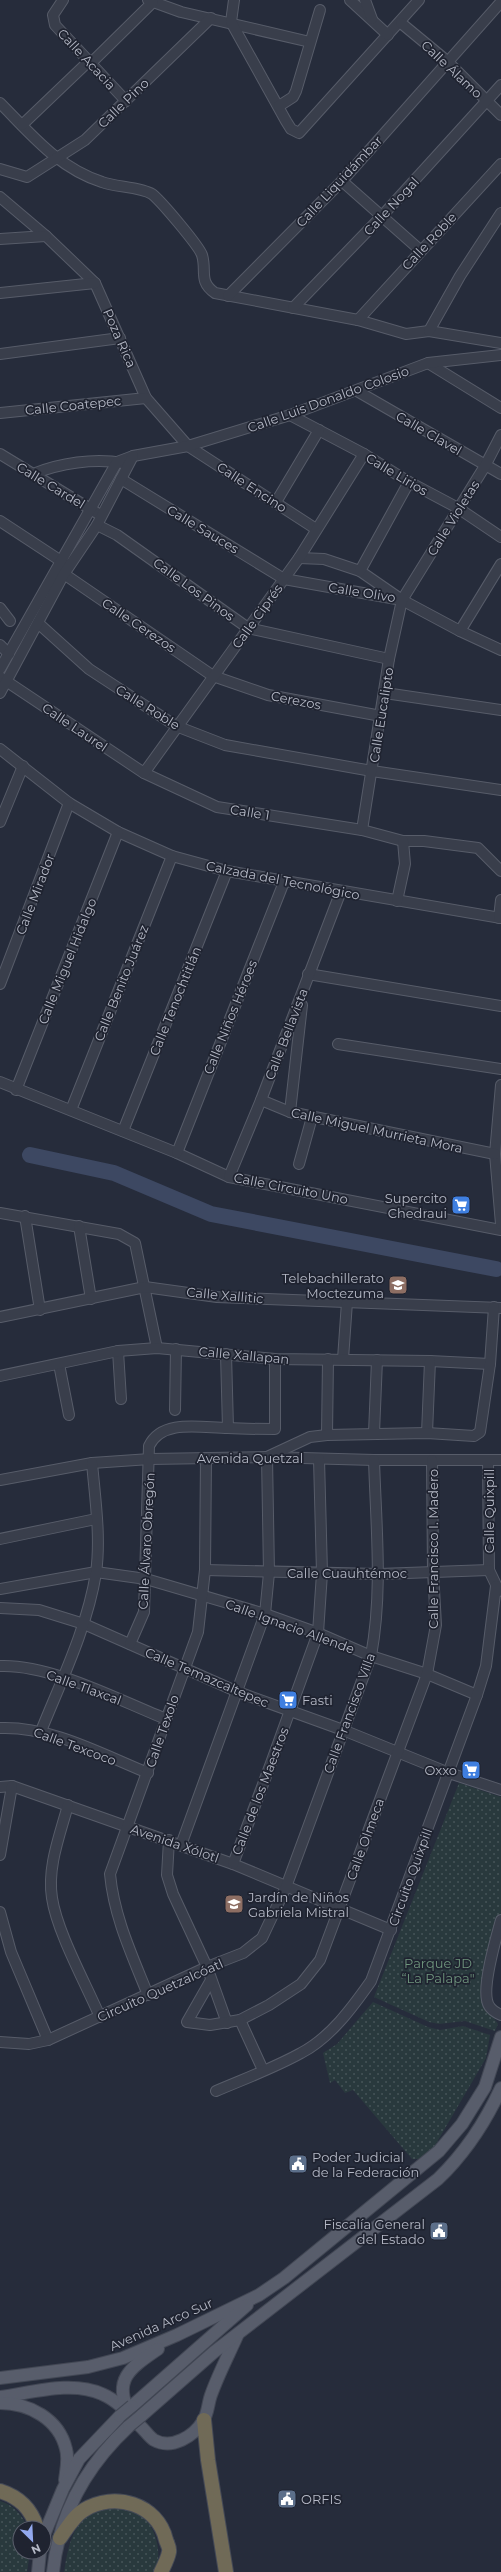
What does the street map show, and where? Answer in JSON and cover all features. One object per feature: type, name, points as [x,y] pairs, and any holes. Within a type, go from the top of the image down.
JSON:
[{"type":"highway","points":[[204,2420],[208,2460],[226,2572]]},
{"type":"highway","points":[[0,2491],[13,2495],[24,2503],[33,2520]]},
{"type":"highway","points":[[60,2538],[84,2510],[97,2504],[117,2501],[135,2504],[147,2510],[160,2523],[165,2535],[169,2551],[161,2572]]},
{"type":"main road","name":"Avenida Arco Sur","points":[[131,2416],[259,2295],[299,2267],[439,2152],[462,2124],[485,2087],[501,2037]]},
{"type":"main road","points":[[50,2520],[63,2490],[79,2459],[131,2416],[238,2335],[438,2179],[459,2158],[472,2140],[492,2108],[501,2088]]},
{"type":"main road","name":"Avenida Arco Sur","points":[[0,2378],[102,2364],[123,2358],[177,2335],[259,2295]]},
{"type":"main road","points":[[131,2416],[123,2400],[122,2391],[126,2374],[177,2335]]},
{"type":"main road","points":[[0,2397],[61,2388],[87,2389],[103,2394],[131,2416],[153,2440],[167,2443],[186,2438],[195,2432],[204,2420],[211,2395],[238,2335]]},
{"type":"main road","points":[[0,2403],[32,2409],[55,2426],[66,2449],[63,2490]]},
{"type":"main road","points":[[53,2572],[60,2538],[68,2512],[92,2466],[131,2416]]},
{"type":"main road","points":[[38,2572],[39,2560]]},
{"type":"street","name":"Calle Acacia","points":[[63,0],[53,16],[55,25],[126,101]]},
{"type":"street","points":[[234,0],[231,22],[291,129],[299,133],[388,35],[401,23],[419,0]]},
{"type":"street","points":[[350,0],[388,35]]},
{"type":"street","points":[[365,0],[373,21]]},
{"type":"street","points":[[22,125],[90,62],[151,1],[181,12],[231,22],[310,42]]},
{"type":"street","name":"Calle Liquidámbar","points":[[228,296],[342,181],[501,2]]},
{"type":"street","points":[[279,106],[293,97],[296,91],[320,10]]},
{"type":"street","name":"Calle Pino","points":[[0,169],[27,177],[85,140],[211,18]]},
{"type":"street","name":"Calle Álamo","points":[[401,23],[447,61],[501,115]]},
{"type":"street","name":"Calle Nogal","points":[[293,308],[382,217],[501,85]]},
{"type":"street","points":[[0,102],[55,159],[101,182],[150,193],[163,204],[202,255],[202,272],[207,287],[215,293],[358,320],[406,334],[429,331],[501,343]]},
{"type":"street","name":"Calle Roble","points":[[358,320],[420,250],[501,164]]},
{"type":"street","points":[[342,181],[420,250]]},
{"type":"street","name":"Poza Rica","points":[[0,197],[46,236],[96,283],[146,398],[188,446]]},
{"type":"street","points":[[429,331],[460,276],[501,213]]},
{"type":"street","points":[[0,239],[46,236]]},
{"type":"street","points":[[0,293],[96,283]]},
{"type":"street","points":[[0,354],[120,338]]},
{"type":"street","name":"Calle Luis Donaldo Colosio","points":[[33,474],[47,468],[101,460],[117,462],[131,460],[188,446],[290,415],[428,363],[501,355]]},
{"type":"street","points":[[428,363],[501,408]]},
{"type":"street","name":"Calle Clavel","points":[[357,391],[501,474]]},
{"type":"street","name":"Calle Coatepec","points":[[0,413],[146,398]]},
{"type":"street","name":"Calle Lirios","points":[[290,415],[364,454],[409,482],[458,508],[501,537]]},
{"type":"street","points":[[276,502],[319,430]]},
{"type":"street","name":"Calle Violetas","points":[[402,600],[485,466],[501,435]]},
{"type":"street","name":"Calle Encino","points":[[188,446],[316,529]]},
{"type":"street","name":"Calle Cardel","points":[[0,454],[102,516]]},
{"type":"street","name":"Calle Ciprés","points":[[144,773],[176,726],[299,558],[364,454]]},
{"type":"street","points":[[0,693],[3,679],[38,623],[67,570],[97,525],[131,460]]},
{"type":"street","points":[[0,669],[60,561],[92,510],[117,462]]},
{"type":"street","name":"Calle Sauces","points":[[121,479],[284,579]]},
{"type":"street","points":[[360,571],[409,482]]},
{"type":"street","name":"Calle Cerezos","points":[[0,521],[60,561],[67,570],[213,676]]},
{"type":"street","name":"Calle Los Pinos","points":[[97,525],[117,535],[248,628],[389,659]]},
{"type":"street","name":"Calle Olivo","points":[[299,558],[324,559],[360,571],[402,600]]},
{"type":"street","points":[[460,631],[501,564]]},
{"type":"street","name":"Calle Olivo","points":[[284,579],[402,600]]},
{"type":"street","points":[[402,600],[460,631],[501,650]]},
{"type":"street","name":"Calle Eucalipto","points":[[362,830],[385,693],[389,659],[402,600]]},
{"type":"street","points":[[0,608],[10,621]]},
{"type":"street","name":"Calle Roble","points":[[38,623],[88,669],[176,726],[225,745],[372,771],[501,790]]},
{"type":"street","points":[[0,645],[9,654]]},
{"type":"street","name":"Cerezos","points":[[213,676],[268,695],[380,716]]},
{"type":"street","name":"Calle Laurel","points":[[3,679],[144,773]]},
{"type":"street","points":[[385,693],[501,710]]},
{"type":"street","name":"Calzada del Tecnológico","points":[[0,749],[69,804],[118,832],[172,856],[227,871],[284,882],[341,890],[500,918]]},
{"type":"street","points":[[0,822],[23,766]]},
{"type":"street","name":"Calle 1","points":[[144,773],[217,807],[362,830],[403,841],[424,841],[478,848],[501,871]]},
{"type":"street","name":"Calle Mirador","points":[[0,984],[69,804]]},
{"type":"street","name":"Calle Miguel Hidalgo","points":[[16,1090],[118,832]]},
{"type":"street","points":[[398,901],[405,864],[403,841]]},
{"type":"street","name":"Calle Benito Juárez","points":[[71,1110],[172,856]]},
{"type":"street","name":"Calle Tenochtitlán","points":[[123,1131],[227,871]]},
{"type":"street","name":"Calle Niños Héroes","points":[[177,1153],[284,882]]},
{"type":"street","name":"Calle Bellavista","points":[[229,1177],[304,991],[308,974],[341,890]]},
{"type":"street","points":[[500,918],[501,900]]},
{"type":"street","points":[[308,974],[501,1006]]},
{"type":"street","points":[[290,1112],[304,991]]},
{"type":"street","points":[[338,1044],[501,1069]]},
{"type":"street","name":"Calle Circuito Uno","points":[[0,1082],[16,1090],[71,1110],[177,1153],[229,1177],[501,1230]]},
{"type":"street","points":[[501,1085],[494,1154],[501,1224]]},
{"type":"street","name":"Calle Miguel Murrieta Mora","points":[[261,1100],[290,1112],[494,1154]]},
{"type":"street","points":[[299,1164],[312,1117]]},
{"type":"street","points":[[0,1213],[25,1216],[119,1234],[135,1243],[157,1348]]},
{"type":"street","points":[[25,1216],[40,1310]]},
{"type":"street","points":[[79,1226],[91,1299]]},
{"type":"street","name":"Calle Xallitic","points":[[0,1317],[40,1310],[145,1287],[217,1297],[498,1307]]},
{"type":"street","points":[[343,1359],[347,1302]]},
{"type":"street","points":[[181,1845],[238,1692],[265,1614],[269,1573],[267,1457],[310,1437],[327,1435],[427,1433],[474,1436],[482,1427],[498,1307]]},
{"type":"street","name":"Calle Xallapan","points":[[0,1376],[118,1351],[157,1348],[275,1359],[430,1361],[490,1364]]},
{"type":"street","points":[[175,1410],[176,1349]]},
{"type":"street","points":[[118,1351],[121,1399]]},
{"type":"street","points":[[226,1354],[228,1428]]},
{"type":"street","name":"Calle Álvaro Obregón","points":[[130,1644],[144,1612],[150,1459],[149,1446],[154,1436],[167,1430],[191,1426],[275,1429],[275,1359]]},
{"type":"street","points":[[327,1435],[328,1359]]},
{"type":"street","points":[[374,1433],[377,1360]]},
{"type":"street","points":[[427,1433],[430,1361]]},
{"type":"street","points":[[59,1364],[69,1415]]},
{"type":"street","name":"Avenida Quetzal","points":[[0,1480],[92,1463],[150,1459],[267,1457],[374,1460],[501,1460]]},
{"type":"street","name":"Calle Texolo","points":[[148,1995],[117,1917],[112,1897],[110,1874],[198,1632],[204,1595],[206,1458]]},
{"type":"street","name":"Calle de los Maestros","points":[[233,1864],[318,1633],[322,1573],[319,1459]]},
{"type":"street","name":"Calle Francisco Villa","points":[[286,1887],[342,1730],[371,1656],[377,1626],[378,1574],[374,1460]]},
{"type":"street","name":"Calle Francisco I. Madero","points":[[397,1753],[427,1674],[436,1625],[433,1571],[432,1460]]},
{"type":"street","name":"Calle Quixpill","points":[[488,1460],[489,1570],[501,1595]]},
{"type":"street","points":[[41,1731],[84,1624],[96,1572],[96,1519],[92,1463]]},
{"type":"street","points":[[0,1539],[96,1519]]},
{"type":"street","name":"Calle Cuauhtémoc","points":[[205,1570],[269,1573],[378,1574],[489,1570]]},
{"type":"street","points":[[0,1589],[96,1572],[146,1579]]},
{"type":"street","name":"Calle Ignacio Allende","points":[[146,1579],[265,1614],[318,1633],[371,1656],[427,1674],[477,1695]]},
{"type":"street","name":"Circuito Quixpill","points":[[216,2091],[302,2053],[330,2030],[352,2008],[371,1981],[477,1695],[486,1666],[496,1586]]},
{"type":"street","name":"Calle Temazcaltepec","points":[[0,1608],[39,1610],[84,1624],[238,1692],[342,1730],[448,1773],[501,1790]]},
{"type":"street","name":"Calle Tlaxcal","points":[[0,1666],[36,1670],[62,1678],[166,1718]]},
{"type":"street","name":"Calle Texcoco","points":[[0,1728],[18,1728],[41,1731],[148,1773]]},
{"type":"street","name":"Calle Olmeca","points":[[211,1980],[187,2022],[210,2025],[240,2020],[269,2005],[301,1984],[320,1960],[397,1753]]},
{"type":"street","points":[[0,1855],[12,1786]]},
{"type":"street","name":"Avenida Xólotl","points":[[0,1787],[12,1786],[127,1827],[169,1840],[233,1864],[391,1930]]},
{"type":"street","points":[[68,1806],[53,1862],[52,1898],[65,1937],[100,2017]]},
{"type":"street","points":[[169,1840],[168,1875],[173,1894],[207,1967],[227,2023]]},
{"type":"street","name":"Circuito Quetzalcóatl","points":[[0,2042],[29,2044],[48,2040],[254,1946],[262,1938],[286,1887]]},
{"type":"street","points":[[0,1912],[11,1952],[48,2040]]},
{"type":"street","points":[[501,1920],[486,1990],[489,2005],[494,2012],[501,2015]]},
{"type":"street","points":[[240,2020],[263,2070]]},
{"type":"green space","name":"Parque JD “La Palapa\"","points":[[459,1783],[501,1797],[501,1916],[488,2010],[498,2024],[495,2031],[465,2021],[439,2024],[429,2022],[374,1997]]},
{"type":"green space","points":[[373,2002],[428,2027],[440,2030],[463,2026],[490,2035],[486,2058],[433,2149],[421,2159],[412,2159],[353,2090],[345,2093],[335,2080],[330,2083],[323,2053],[337,2044]]},
{"type":"green space","points":[[0,2501],[17,2511],[24,2520],[12,2520],[12,2560],[29,2560],[27,2572],[0,2572]]},
{"type":"green space","points":[[112,2508],[137,2513],[146,2520],[154,2533],[158,2549],[155,2572],[64,2572],[68,2549],[76,2530],[82,2522],[90,2515]]},
{"type":"waterway","points":[[30,1155],[114,1173],[211,1214],[496,1269]]},
{"type":"place","name":"Supercito Chedraui","points":[[461,1205]]},
{"type":"place","name":"Telebachillerato Moctezuma","points":[[398,1285]]},
{"type":"place","name":"Fasti","points":[[288,1700]]},
{"type":"place","name":"Oxxo","points":[[471,1770]]},
{"type":"place","name":"Jardín de Niños Gabriela Mistral","points":[[234,1904]]},
{"type":"place","name":"Poder Judicial de la Federación","points":[[298,2164]]},
{"type":"place","name":"Fiscalía General del Estado","points":[[439,2231]]},
{"type":"place","name":"ORFIS","points":[[287,2499]]}]
